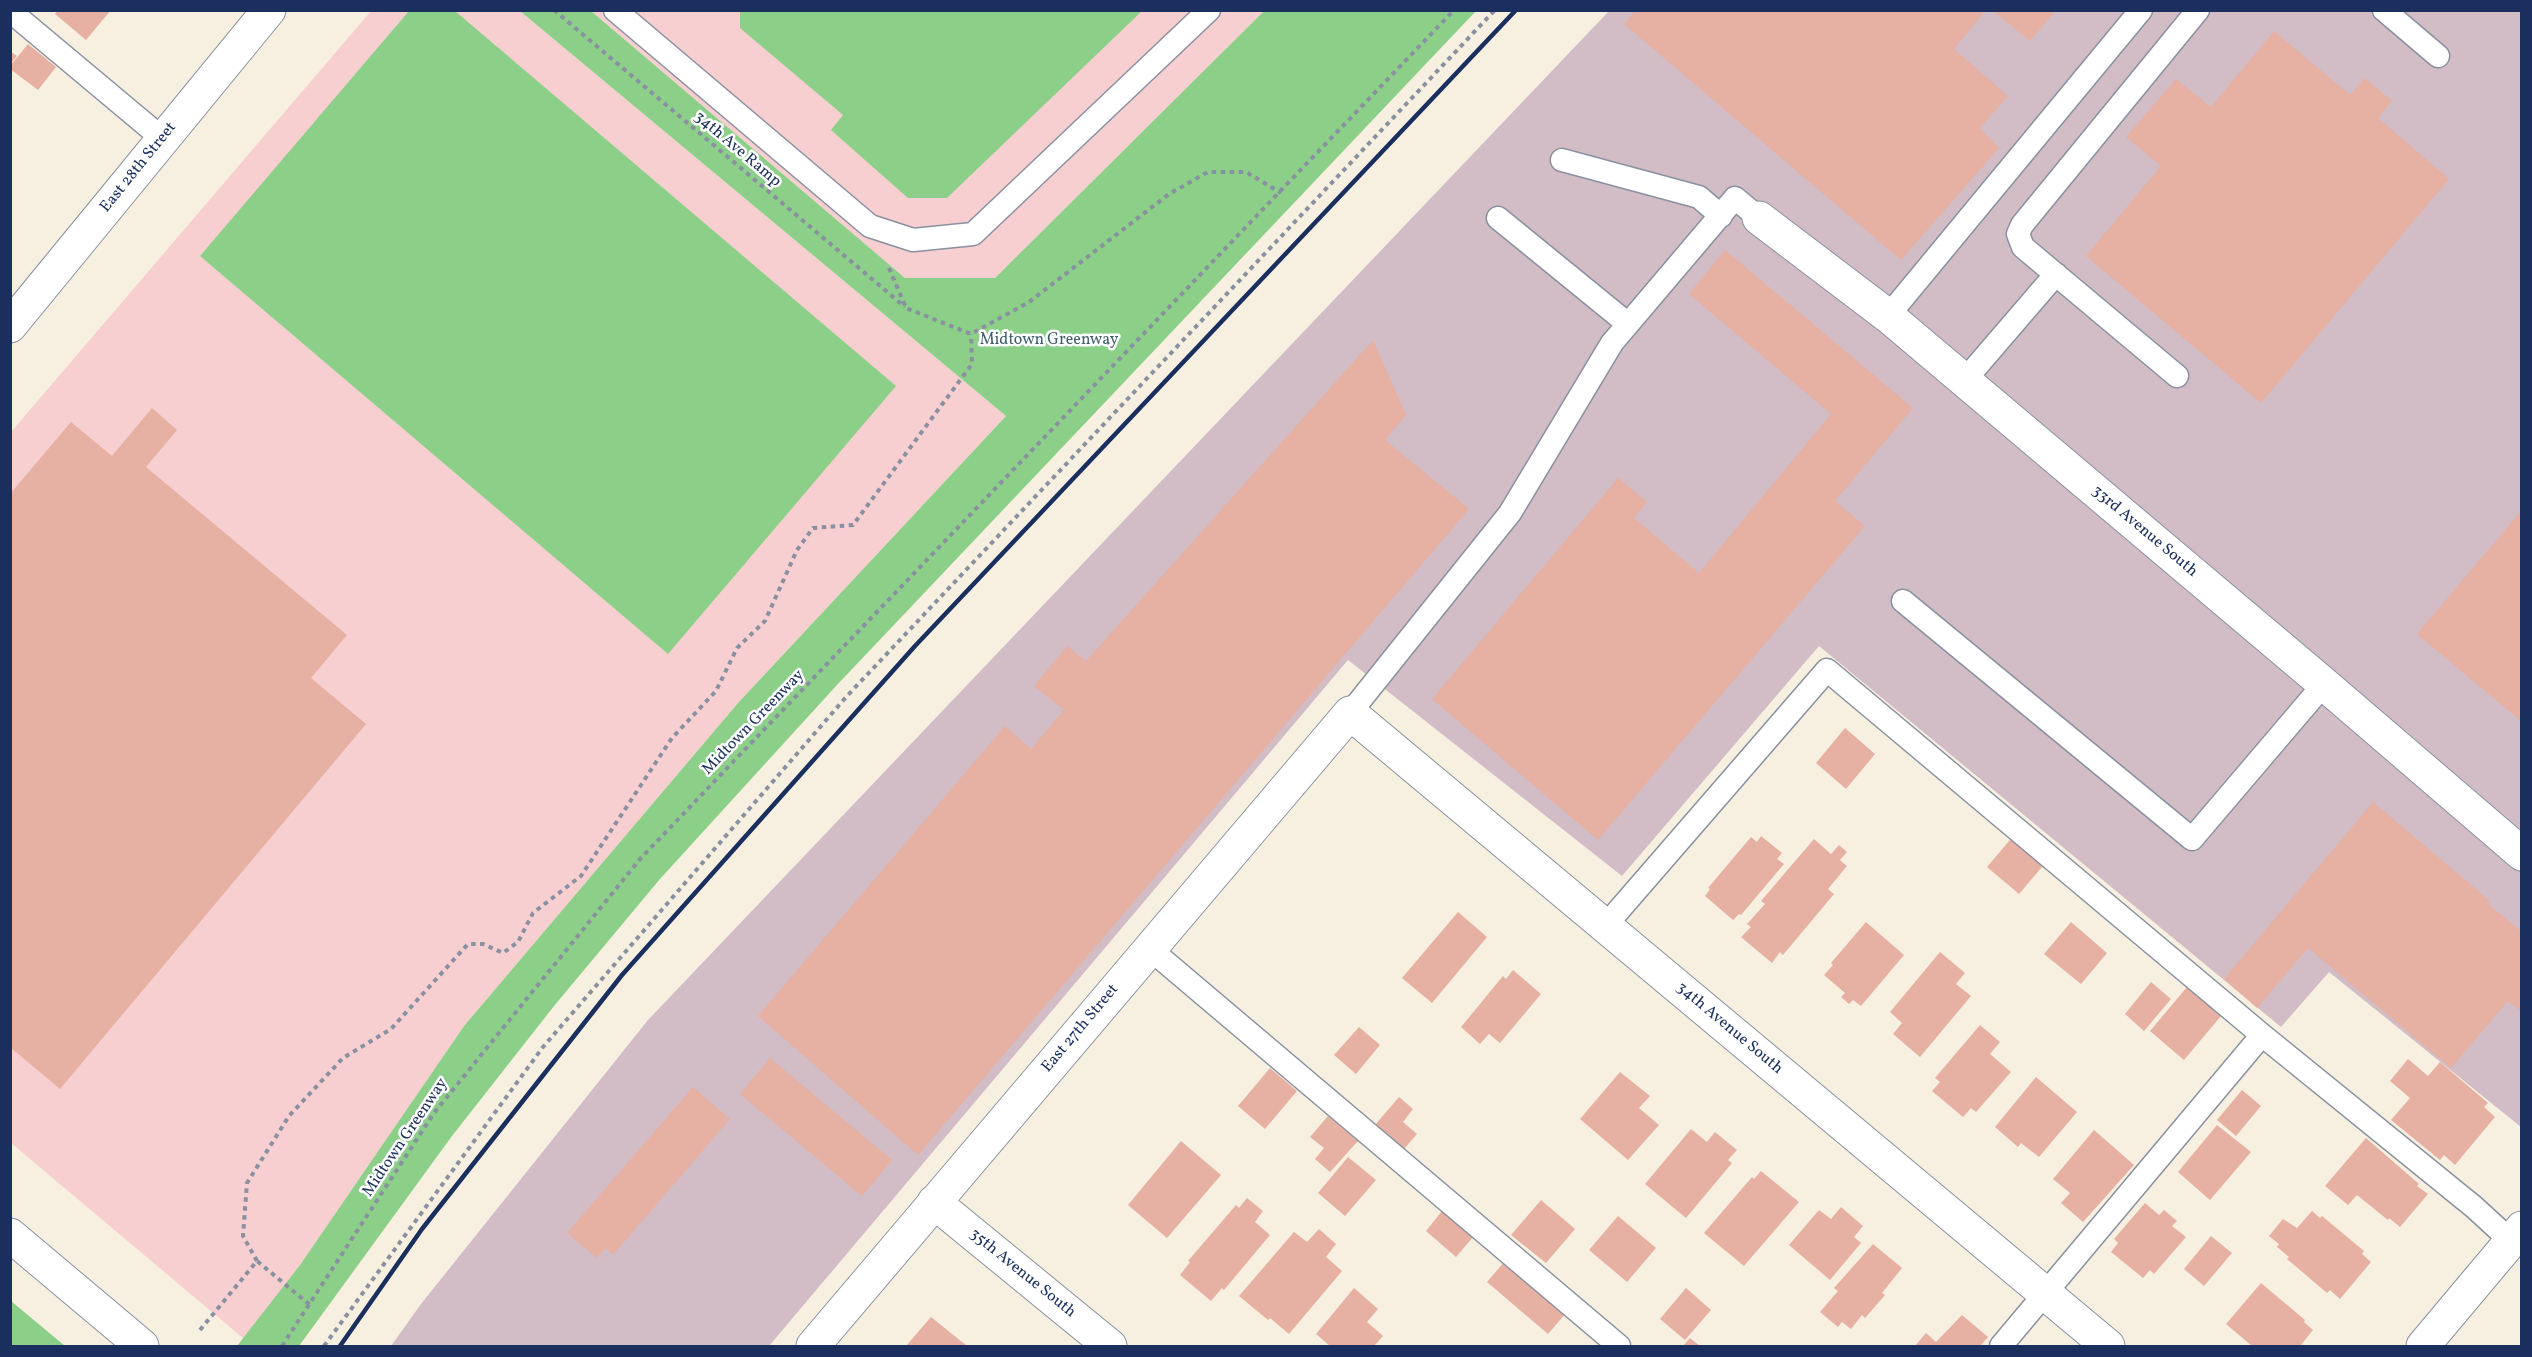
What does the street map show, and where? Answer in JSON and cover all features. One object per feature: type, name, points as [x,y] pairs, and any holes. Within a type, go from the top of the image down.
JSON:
[{"type":"street","name":"East 28th Street","points":[[10,326],[268,10]]},
{"type":"street","name":"33rd Avenue South","points":[[1759,218],[1888,316],[2522,854]]},
{"type":"street","name":"34th Avenue South","points":[[1350,712],[2108,1347]]},
{"type":"street","name":"East 27th Street","points":[[813,1347],[1350,712]]},
{"type":"street","name":"35th Avenue South","points":[[934,1202],[1110,1347]]},
{"type":"street","points":[[10,1235],[142,1347]]},
{"type":"street","points":[[2423,1347],[2516,1235]]},
{"type":"lane","points":[[615,10],[870,226],[913,240],[974,234],[1209,10]]},
{"type":"lane","points":[[1888,316],[2141,10]]},
{"type":"lane","points":[[2177,376],[2023,247],[2018,234],[2022,225],[2198,10]]},
{"type":"lane","points":[[2384,10],[2438,56]]},
{"type":"lane","points":[[10,11],[163,138]]},
{"type":"lane","points":[[1562,160],[1699,197],[1720,216]]},
{"type":"lane","points":[[1350,712],[1510,513],[1612,343],[1736,198],[1759,218]]},
{"type":"lane","points":[[1498,218],[1628,324]]},
{"type":"lane","points":[[1964,381],[2056,274]]},
{"type":"lane","points":[[1903,601],[2192,839],[2324,684]]},
{"type":"lane","points":[[1606,925],[1827,670],[2262,1035],[2474,1207],[2516,1235]]},
{"type":"lane","points":[[1150,949],[1618,1347]]},
{"type":"lane","points":[[2001,1347],[2262,1035]]},
{"type":"path","name":"34th Ave Ramp","points":[[554,10],[906,308],[971,334]]},
{"type":"path","name":"Midtown Greenway","points":[[282,1347],[434,1113],[641,858],[1454,10]]},
{"type":"path","points":[[324,1347],[543,1047],[847,696],[1496,10]]},
{"type":"path","points":[[310,1305],[257,1261],[243,1236],[247,1183],[289,1116],[343,1058],[391,1029],[468,944],[483,944],[503,953],[518,942],[533,913],[580,876],[672,738],[716,691],[736,648],[765,621],[797,550],[813,528],[853,525],[952,392],[972,364],[971,334],[1029,302],[1169,194],[1208,172],[1246,172],[1281,193]]},
{"type":"path","points":[[870,226],[906,308]]},
{"type":"path","points":[[200,1330],[257,1261]]},
{"type":"shaded area","points":[[371,11],[520,11],[1006,416],[738,703],[464,1026],[300,1265],[244,1339],[11,1143],[11,432]]},
{"type":"shaded area","points":[[591,11],[1264,11],[995,278],[905,278]]},
{"type":"shaded area","points":[[1609,11],[2521,11],[2521,1127],[2329,972],[2281,1027],[1819,646],[1622,876],[1348,660],[769,1346],[391,1346],[421,1304],[648,1020]]},
{"type":"green space","points":[[740,10],[1142,11],[947,198],[908,198],[831,130],[843,115],[740,28]]},
{"type":"green space","points":[[409,11],[455,11],[896,386],[668,654],[200,256]]},
{"type":"green space","name":"Midtown Greenway","points":[[520,11],[591,11],[905,278],[995,278],[1264,11],[1476,11],[836,686],[660,879],[554,1006],[452,1136],[299,1346],[237,1346],[300,1265],[464,1026],[738,703],[1006,416]]},
{"type":"green space","points":[[11,1301],[65,1346],[11,1346]]},
{"type":"building","points":[[58,10],[111,10],[86,40],[55,14]]},
{"type":"building","points":[[1636,10],[1986,10],[1954,49],[2008,96],[1980,128],[1999,148],[1901,260],[1624,24]]},
{"type":"building","points":[[1992,10],[2056,10],[2030,41]]},
{"type":"building","points":[[2274,31],[2350,95],[2365,78],[2392,101],[2378,118],[2449,179],[2261,403],[2086,256],[2161,166],[2126,137],[2176,79],[2211,107]]},
{"type":"building","points":[[28,44],[56,67],[38,90],[10,69]]},
{"type":"building","points":[[10,51],[17,56],[10,64]]},
{"type":"building","points":[[1725,250],[1913,408],[1835,501],[1865,526],[1598,840],[1432,699],[1618,478],[1647,502],[1634,518],[1699,573],[1831,414],[1689,294]]},
{"type":"building","points":[[1373,340],[1406,415],[1385,440],[1469,509],[918,1155],[758,1016],[1005,726],[1031,749],[1064,710],[1034,686],[1067,646],[1086,661]]},
{"type":"building","points":[[152,408],[177,430],[146,467],[347,635],[311,678],[366,724],[60,1089],[10,1047],[10,494],[71,422],[112,456]]},
{"type":"building","points":[[2522,510],[2522,722],[2417,634]]},
{"type":"building","points":[[1845,728],[1875,754],[1846,789],[1816,763]]},
{"type":"building","points":[[2373,802],[2490,901],[2488,904],[2522,932],[2522,1012],[2508,1001],[2451,1068],[2308,948],[2257,1008],[2224,979]]},
{"type":"building","points":[[2015,834],[2047,861],[2019,894],[1987,867]]},
{"type":"building","points":[[1761,836],[1782,853],[1777,859],[1784,864],[1741,915],[1739,914],[1733,920],[1705,896],[1710,889],[1708,888],[1751,837],[1757,842]]},
{"type":"building","points":[[1814,839],[1831,854],[1839,845],[1847,852],[1840,860],[1847,866],[1828,889],[1834,894],[1783,955],[1780,952],[1772,963],[1741,937],[1751,927],[1747,924],[1765,904],[1761,901]]},
{"type":"building","points":[[1458,912],[1487,937],[1432,1003],[1402,978]]},
{"type":"building","points":[[1866,922],[1904,955],[1861,1006],[1853,1000],[1849,1004],[1841,997],[1845,993],[1824,975],[1833,965],[1831,963]]},
{"type":"building","points":[[2071,922],[2107,953],[2081,984],[2044,954]]},
{"type":"building","points":[[1940,952],[1965,973],[1956,984],[1971,996],[1920,1057],[1893,1034],[1902,1023],[1890,1012]]},
{"type":"building","points":[[1513,970],[1541,994],[1500,1043],[1489,1034],[1480,1044],[1461,1027],[1503,976],[1506,979]]},
{"type":"building","points":[[2151,982],[2171,999],[2144,1031],[2125,1014]]},
{"type":"building","points":[[2187,987],[2221,1016],[2184,1060],[2150,1031]]},
{"type":"building","points":[[1980,1025],[2000,1042],[1990,1054],[2011,1072],[1976,1112],[1971,1108],[1963,1117],[1932,1091],[1940,1082],[1935,1078]]},
{"type":"building","points":[[1359,1027],[1380,1045],[1356,1074],[1334,1055]]},
{"type":"building","points":[[770,1058],[892,1160],[862,1196],[740,1094]]},
{"type":"building","points":[[2408,1059],[2428,1076],[2440,1062],[2488,1103],[2484,1107],[2495,1117],[2455,1165],[2444,1155],[2440,1160],[2391,1120],[2410,1098],[2390,1081]]},
{"type":"building","points":[[1270,1068],[1297,1091],[1265,1129],[1238,1106]]},
{"type":"building","points":[[1620,1072],[1650,1096],[1639,1108],[1659,1125],[1628,1160],[1580,1119]]},
{"type":"building","points":[[2036,1077],[2077,1112],[2039,1157],[2021,1143],[2018,1147],[1995,1127]]},
{"type":"building","points":[[693,1087],[730,1119],[613,1255],[605,1248],[597,1258],[567,1233]]},
{"type":"building","points":[[2242,1090],[2261,1106],[2236,1136],[2217,1120]]},
{"type":"building","points":[[1399,1097],[1413,1109],[1403,1122],[1417,1134],[1404,1149],[1375,1125]]},
{"type":"building","points":[[1328,1116],[1358,1141],[1330,1172],[1315,1159],[1324,1148],[1310,1137]]},
{"type":"building","points":[[2217,1125],[2251,1152],[2210,1200],[2178,1172]]},
{"type":"building","points":[[1691,1129],[1707,1142],[1715,1132],[1737,1150],[1728,1160],[1732,1163],[1686,1218],[1645,1184]]},
{"type":"building","points":[[2094,1130],[2134,1165],[2083,1222],[2061,1203],[2070,1193],[2053,1179]]},
{"type":"building","points":[[2366,1138],[2428,1194],[2400,1227],[2357,1195],[2348,1205],[2325,1186]]},
{"type":"building","points":[[1181,1141],[1221,1175],[1167,1238],[1128,1205]]},
{"type":"building","points":[[1348,1157],[1376,1180],[1345,1216],[1318,1193]]},
{"type":"building","points":[[1761,1171],[1799,1202],[1744,1266],[1704,1233],[1752,1177],[1754,1179]]},
{"type":"building","points":[[1247,1198],[1263,1211],[1255,1222],[1270,1235],[1224,1290],[1222,1288],[1211,1301],[1180,1275],[1190,1262],[1188,1261],[1236,1205],[1239,1208]]},
{"type":"building","points":[[1541,1200],[1575,1229],[1546,1263],[1511,1235]]},
{"type":"building","points":[[2145,1203],[2159,1215],[2164,1210],[2177,1221],[2172,1226],[2186,1237],[2154,1274],[2150,1270],[2143,1278],[2111,1252],[2118,1243],[2114,1239]]},
{"type":"building","points":[[1841,1207],[1863,1226],[1854,1237],[1861,1243],[1830,1280],[1789,1245],[1819,1210],[1831,1219]]},
{"type":"building","points":[[1442,1211],[1473,1237],[1456,1257],[1426,1231]]},
{"type":"building","points":[[2312,1211],[2320,1218],[2322,1216],[2364,1251],[2362,1254],[2371,1262],[2340,1299],[2330,1290],[2327,1293],[2287,1259],[2289,1257],[2277,1247],[2279,1244],[2269,1236],[2283,1219],[2297,1228]]},
{"type":"building","points":[[1618,1216],[1656,1248],[1627,1282],[1589,1250]]},
{"type":"building","points":[[1319,1229],[1336,1244],[1326,1257],[1342,1271],[1289,1334],[1239,1296],[1294,1232],[1307,1242]]},
{"type":"building","points":[[2211,1236],[2232,1253],[2204,1286],[2184,1269]]},
{"type":"building","points":[[1873,1244],[1902,1268],[1882,1293],[1885,1295],[1865,1318],[1862,1315],[1851,1329],[1842,1322],[1838,1327],[1820,1312],[1838,1291],[1834,1288]]},
{"type":"building","points":[[1504,1262],[1566,1313],[1548,1334],[1487,1282]]},
{"type":"building","points":[[2261,1283],[2305,1320],[2304,1322],[2313,1330],[2300,1346],[2252,1346],[2226,1324]]},
{"type":"building","points":[[1354,1288],[1378,1309],[1367,1322],[1383,1336],[1374,1346],[1330,1346],[1316,1334]]},
{"type":"building","points":[[1686,1288],[1711,1310],[1685,1340],[1660,1319]]},
{"type":"building","points":[[1962,1315],[1988,1337],[1980,1346],[1915,1346],[1926,1333],[1936,1342]]},
{"type":"building","points":[[931,1317],[967,1346],[906,1346]]},
{"type":"building","points":[[1690,1338],[1700,1346],[1683,1346]]},
{"type":"railway","points":[[340,1346],[422,1229],[622,975],[915,646],[1516,10]]}]
